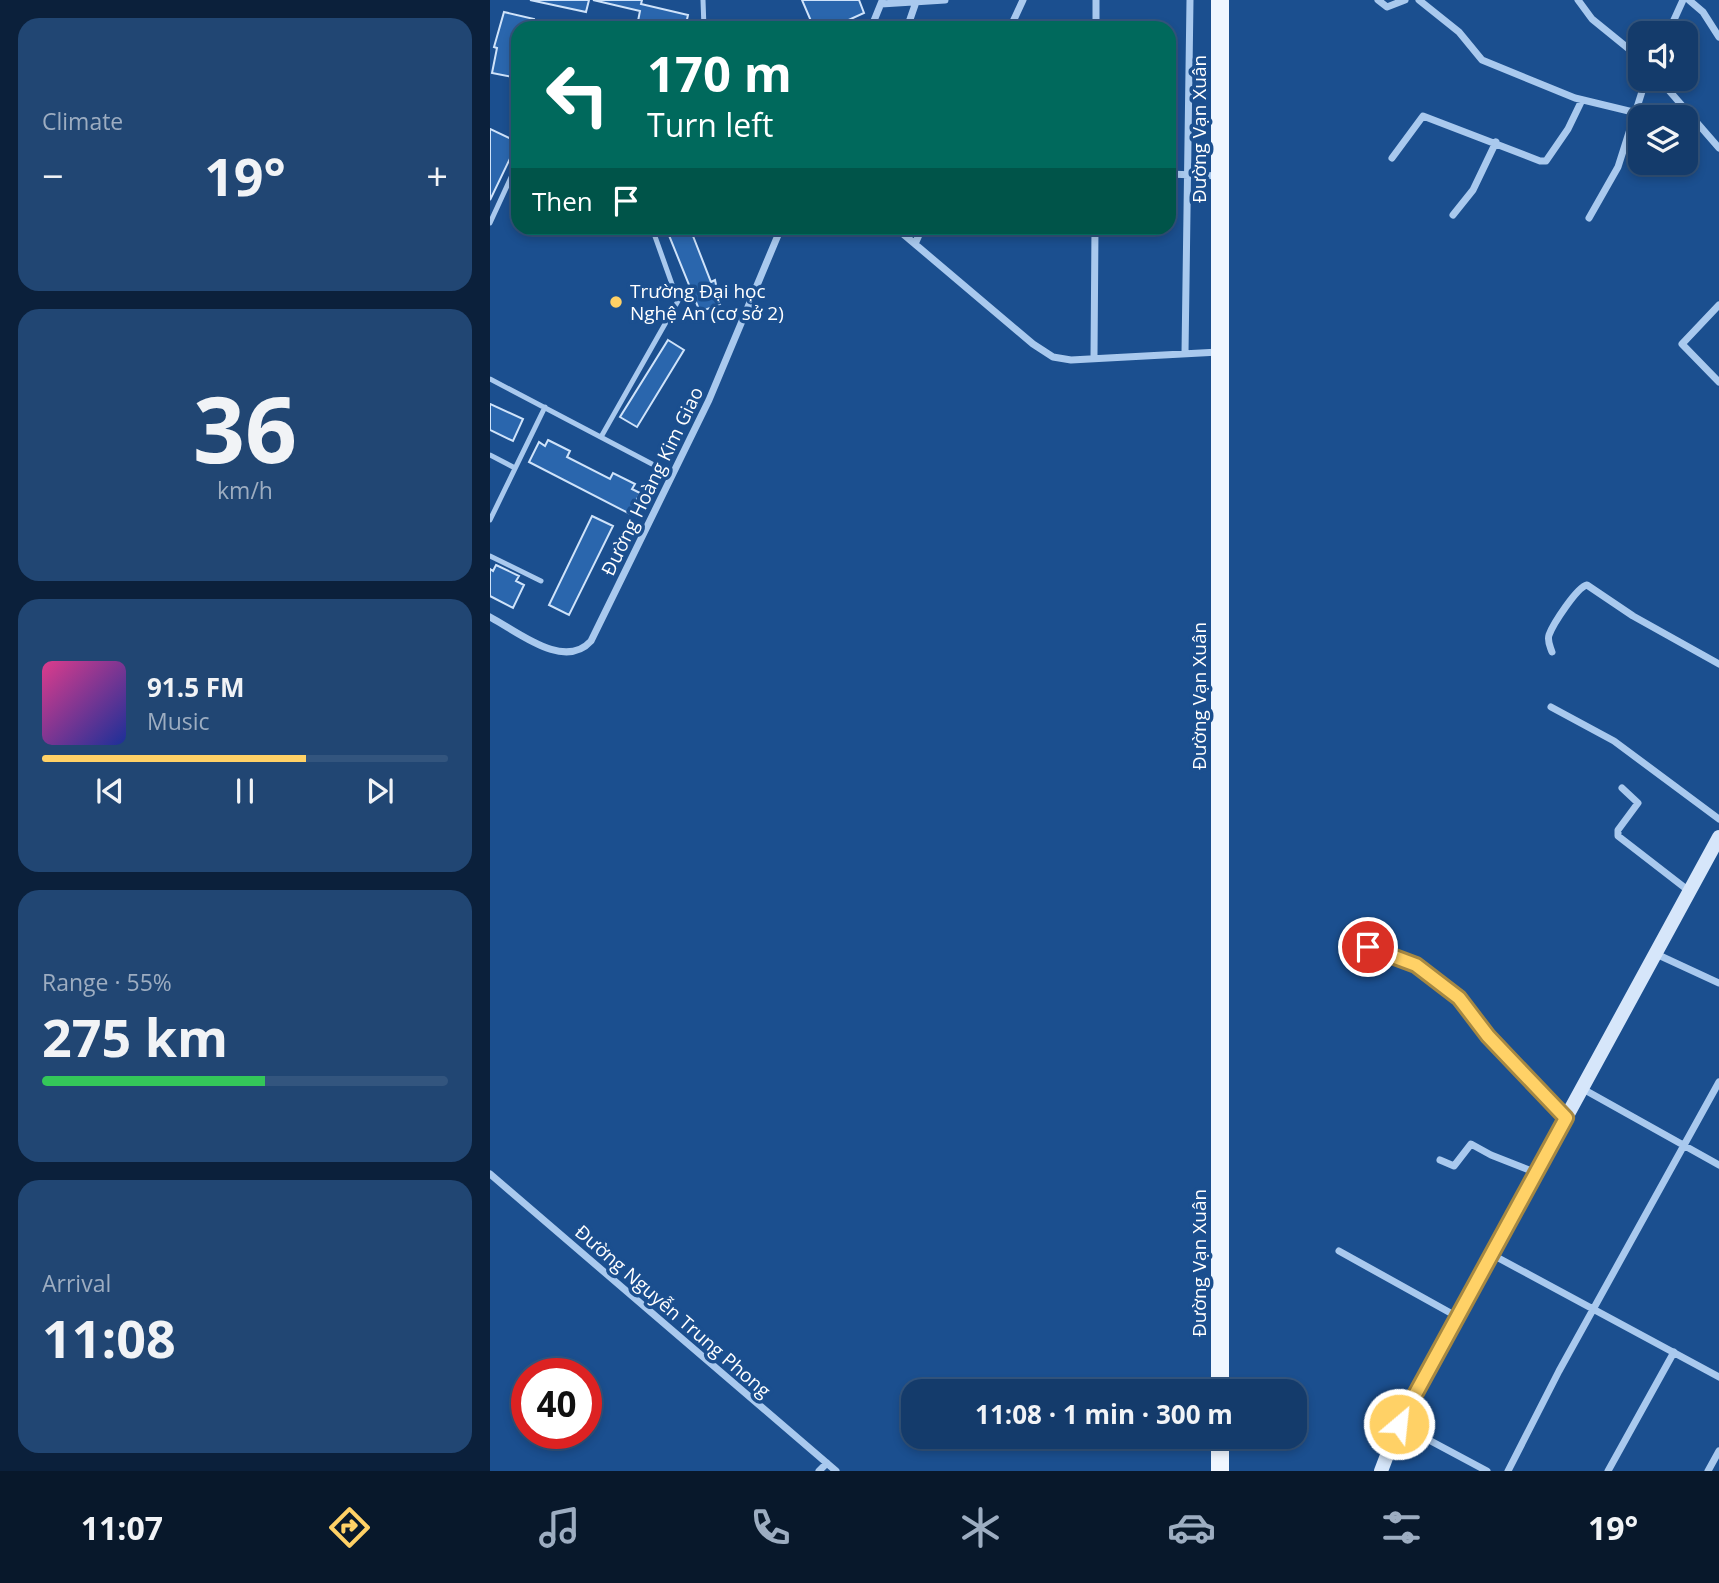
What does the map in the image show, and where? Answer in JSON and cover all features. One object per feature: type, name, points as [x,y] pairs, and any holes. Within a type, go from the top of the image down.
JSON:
[{"type":"main road","name":"Đường Vạn Xuân","points":[[1220,0],[1220,1379]]},
{"type":"main road","points":[[1220,1449],[1220,1471]]},
{"type":"street","points":[[874,21],[882,2],[945,0]]},
{"type":"street","points":[[1013,21],[1023,0]]},
{"type":"street","points":[[1096,0],[1096,21]]},
{"type":"street","points":[[1185,353],[1190,0]]},
{"type":"street","points":[[1378,0],[1387,8],[1405,0]]},
{"type":"street","points":[[1419,0],[1459,32],[1482,60],[1582,100],[1628,111]]},
{"type":"street","points":[[1578,0],[1592,19],[1628,48]]},
{"type":"street","points":[[1673,21],[1683,0]]},
{"type":"street","points":[[1689,0],[1703,12],[1718,34]]},
{"type":"street","points":[[909,21],[916,2]]},
{"type":"street","points":[[1669,91],[1719,148]]},
{"type":"street","points":[[1392,158],[1423,116],[1546,161],[1568,129],[1582,100]]},
{"type":"street","points":[[1589,218],[1618,167],[1628,130]]},
{"type":"street","points":[[1453,215],[1473,190],[1496,142]]},
{"type":"street","points":[[1176,174],[1220,176]]},
{"type":"street","name":"Đường Hoàng Kim Giao","points":[[490,617],[556,652],[578,652],[591,642],[709,400],[778,235]]},
{"type":"street","points":[[904,235],[1033,345],[1053,357],[1071,360],[1220,352]]},
{"type":"street","points":[[915,244],[919,235]]},
{"type":"street","points":[[1094,357],[1095,235]]},
{"type":"street","points":[[1719,306],[1682,344],[1719,382]]},
{"type":"street","points":[[1552,652],[1548,642],[1550,633],[1578,589],[1587,585],[1633,616],[1719,664]]},
{"type":"street","points":[[1551,707],[1614,741],[1719,819]]},
{"type":"street","points":[[1622,788],[1639,803],[1618,830],[1618,836],[1689,891]]},
{"type":"street","points":[[1381,1471],[1399,1424],[1456,1316],[1719,837]]},
{"type":"street","points":[[1368,947],[1416,965],[1459,998],[1488,1036],[1566,1118]]},
{"type":"street","points":[[1654,953],[1719,983]]},
{"type":"street","points":[[1508,1471],[1559,1371],[1719,1082]]},
{"type":"street","points":[[1583,1089],[1719,1165]]},
{"type":"street","points":[[1440,1160],[1454,1166],[1471,1144],[1491,1156],[1534,1172]]},
{"type":"street","name":"Đường Nguyễn Trung Phong","points":[[490,1174],[836,1471]]},
{"type":"street","points":[[1339,1251],[1456,1316]]},
{"type":"street","points":[[1490,1254],[1596,1308],[1719,1377]]},
{"type":"street","points":[[1608,1471],[1674,1352]]},
{"type":"street","points":[[1399,1424],[1487,1471]]},
{"type":"street","points":[[1708,1471],[1719,1451]]},
{"type":"street","points":[[819,1471],[827,1463]]},
{"type":"lane","points":[[703,0],[704,21]]},
{"type":"lane","points":[[490,223],[511,177]]},
{"type":"lane","points":[[601,437],[678,301],[654,235]]},
{"type":"lane","points":[[490,379],[652,464]]},
{"type":"lane","points":[[490,520],[545,407]]},
{"type":"lane","points":[[490,455],[515,468]]},
{"type":"lane","points":[[490,556],[541,581]]},
{"type":"building","points":[[530,0],[589,0],[586,12]]},
{"type":"building","points":[[593,0],[642,0],[641,4],[688,15],[687,21],[638,21],[640,11]]},
{"type":"building","points":[[802,0],[859,0],[864,13],[846,21],[811,21]]},
{"type":"building","points":[[504,12],[534,19],[511,21],[511,77],[492,73],[497,48],[494,47]]},
{"type":"building","points":[[490,129],[511,139],[511,156],[490,200]]},
{"type":"building","points":[[669,235],[694,235],[711,282],[715,280],[720,304],[700,312]]},
{"type":"building","points":[[668,340],[684,350],[637,427],[620,417]]},
{"type":"building","points":[[490,404],[523,419],[513,441],[490,430]]},
{"type":"building","points":[[548,440],[570,451],[567,457],[610,479],[613,473],[635,484],[632,489],[640,493],[630,514],[529,462],[539,442],[545,446]]},
{"type":"building","points":[[592,516],[613,526],[569,615],[549,605]]},
{"type":"building","points":[[496,565],[519,576],[516,581],[524,585],[513,608],[490,596],[490,569],[493,571]]},
{"type":"place","name":"Trường Đại học Nghệ An (cơ sở 2)","points":[[616,302]]},
{"type":"route","points":[[1368,947],[1416,965],[1459,998],[1488,1036],[1566,1118],[1534,1172],[1399,1424]]}]
